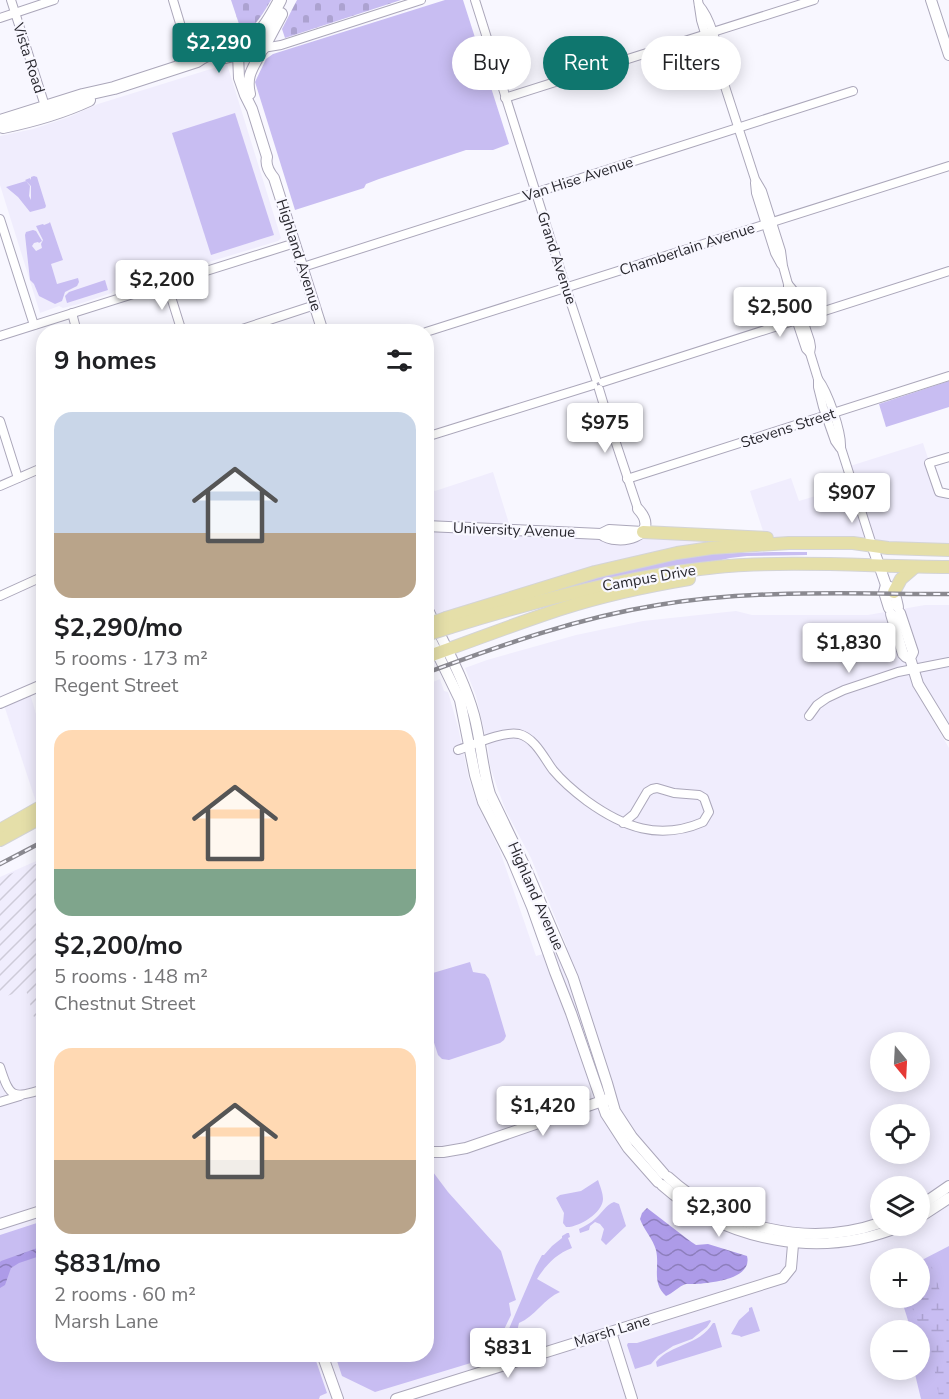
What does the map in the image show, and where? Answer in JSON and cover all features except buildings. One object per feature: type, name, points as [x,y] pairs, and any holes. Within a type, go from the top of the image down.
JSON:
[{"type":"main road","points":[[242,48],[263,29],[280,0]]},
{"type":"main road","points":[[0,128],[24,123],[83,95],[114,88],[195,62],[204,56],[266,45],[287,0]]},
{"type":"main road","points":[[0,121],[46,111]]},
{"type":"main road","points":[[643,532],[765,537],[789,543],[853,543],[888,548],[949,550]]},
{"type":"main road","name":"Campus Drive","points":[[434,630],[449,622],[594,572],[627,563],[693,550],[789,543]]},
{"type":"main road","points":[[437,654],[565,608],[614,594],[661,583],[748,573],[789,564]]},
{"type":"main road","name":"Campus Drive","points":[[434,624],[632,579],[733,565],[860,564],[879,566]]},
{"type":"main road","points":[[879,566],[949,567]]},
{"type":"main road","points":[[890,589],[915,567]]},
{"type":"main road","points":[[0,830],[36,810]]},
{"type":"main road","points":[[0,840],[36,820]]},
{"type":"street","name":"Vista Road","points":[[11,0],[46,111]]},
{"type":"street","points":[[0,18],[54,0]]},
{"type":"street","points":[[172,0],[195,62]]},
{"type":"street","points":[[266,45],[277,46],[421,0]]},
{"type":"street","name":"Grand Avenue","points":[[476,0],[638,509]]},
{"type":"street","points":[[506,98],[814,0]]},
{"type":"street","points":[[931,0],[949,55]]},
{"type":"street","points":[[699,2],[699,12],[709,33],[711,53],[717,62],[755,179],[756,193],[769,223],[775,253],[783,266],[788,292],[799,318],[804,343],[810,353],[818,379],[818,387],[830,415],[835,441],[841,448],[879,566],[913,652],[912,663],[918,684],[949,735]]},
{"type":"street","name":"Highland Avenue","points":[[252,109],[248,80],[266,45]]},
{"type":"street","name":"Highland Avenue","points":[[242,48],[239,78],[252,109],[267,157],[273,165],[274,178],[321,324]]},
{"type":"street","name":"Van Hise Avenue","points":[[303,267],[853,91]]},
{"type":"street","name":"Chamberlain Avenue","points":[[434,329],[949,166]]},
{"type":"street","points":[[0,219],[34,325],[0,336]]},
{"type":"street","points":[[37,324],[295,243]]},
{"type":"street","points":[[434,435],[949,271]]},
{"type":"street","points":[[167,284],[180,324]]},
{"type":"street","points":[[257,324],[315,305]]},
{"type":"street","points":[[72,313],[75,324]]},
{"type":"street","name":"Stevens Street","points":[[627,479],[949,376]]},
{"type":"street","points":[[0,421],[18,478]]},
{"type":"street","points":[[949,457],[929,463],[939,492],[949,494]]},
{"type":"street","points":[[0,486],[36,470]]},
{"type":"street","points":[[623,531],[635,523],[638,509]]},
{"type":"street","points":[[601,534],[608,538],[629,539],[643,532],[646,524],[638,509]]},
{"type":"street","name":"University Avenue","points":[[434,526],[601,534]]},
{"type":"street","points":[[601,534],[609,530],[643,532]]},
{"type":"street","points":[[0,596],[36,580]]},
{"type":"street","name":"Highland Avenue","points":[[434,638],[437,654],[460,700],[475,744],[477,781],[483,802],[512,859],[532,907],[606,1099],[606,1114],[627,1148],[688,1206],[725,1226],[744,1233],[823,1243],[870,1236]]},
{"type":"street","points":[[809,716],[817,705],[838,693],[898,672],[912,663],[949,662]]},
{"type":"street","points":[[0,704],[36,688]]},
{"type":"street","points":[[458,750],[508,734],[528,737],[563,781],[601,811],[623,823],[640,829],[676,830],[703,822],[709,812],[704,798],[699,795],[674,794],[657,788],[647,792],[634,814],[623,823]]},
{"type":"street","points":[[0,1067],[6,1085],[16,1094]]},
{"type":"street","points":[[0,1102],[16,1094],[36,1090]]},
{"type":"street","points":[[434,1152],[466,1148],[606,1099]]},
{"type":"street","points":[[930,1199],[949,1186]]},
{"type":"street","points":[[930,1210],[949,1198]]},
{"type":"street","points":[[0,1224],[36,1213]]},
{"type":"street","name":"Highland Avenue","points":[[794,1238],[846,1232],[870,1226]]},
{"type":"street","name":"Marsh Lane","points":[[396,1399],[783,1278],[791,1268],[794,1238]]},
{"type":"street","points":[[611,1332],[632,1399]]},
{"type":"street","points":[[325,1362],[338,1399]]},
{"type":"shaded area","points":[[227,64],[281,238],[278,241],[113,291],[79,304],[63,308],[59,306],[40,313],[0,185],[0,136],[33,129],[98,104]]},
{"type":"shaded area","points":[[923,443],[939,492],[949,494],[949,550],[711,548],[434,623],[434,491],[493,472],[511,530],[765,537],[750,491],[791,478],[799,501],[852,485],[847,467]]},
{"type":"shaded area","points":[[925,605],[949,605],[949,735],[918,685],[923,703],[949,748],[949,1399],[0,1399],[0,877],[36,861],[36,1362],[434,1362],[434,682],[440,679],[444,691],[448,692],[469,779],[478,806],[500,851],[536,956],[567,947],[531,858],[506,811],[497,787],[490,766],[476,696],[465,668],[576,635],[643,621],[736,611],[752,615],[868,615]]},
{"type":"shaded area","points":[[29,690],[36,714],[36,802],[3,702]]},
{"type":"shaded area","points":[[36,864],[36,1024],[26,990],[0,998],[0,878]]},
{"type":"green space","points":[[231,0],[271,0],[258,20],[243,36]]},
{"type":"green space","points":[[297,0],[401,0],[285,38],[282,29]]},
{"type":"green space","points":[[445,0],[463,0],[474,36],[452,36],[452,90],[492,90],[509,144],[493,150],[466,150],[379,179],[366,184],[364,188],[295,210],[255,82],[266,59],[273,54]]},
{"type":"green space","points":[[235,113],[274,235],[211,255],[172,133]]},
{"type":"green space","points":[[31,177],[37,177],[46,206],[30,212],[6,187],[30,178],[31,180]]},
{"type":"green space","points":[[50,222],[63,260],[51,264],[57,284],[78,278],[79,282],[77,286],[65,292],[62,301],[55,304],[39,296],[30,280],[25,235],[26,232],[36,231],[42,241],[32,246],[36,251],[42,248],[43,240],[36,226]]},
{"type":"green space","points":[[105,280],[108,290],[67,303],[65,296],[69,292]]},
{"type":"green space","points":[[949,381],[949,407],[886,427],[879,404]]},
{"type":"green space","points":[[807,552],[807,555],[730,558],[534,597],[586,579],[663,561],[703,554]]},
{"type":"green space","points":[[470,962],[473,972],[485,974],[489,979],[506,1036],[504,1040],[449,1060],[442,1059],[438,1055],[434,1043],[434,973]]},
{"type":"green space","points":[[434,1173],[501,1251],[516,1300],[509,1303],[511,1315],[500,1338],[484,1359],[375,1392],[342,1376],[337,1362],[434,1362]]},
{"type":"green space","points":[[598,1180],[603,1199],[599,1209],[583,1222],[566,1227],[563,1223],[564,1213],[556,1198],[560,1195],[581,1191]]},
{"type":"green space","points":[[614,1202],[619,1204],[626,1226],[606,1245],[601,1240],[604,1229],[600,1224],[595,1222],[589,1230],[580,1233],[579,1229]]},
{"type":"green space","points":[[36,1223],[36,1362],[316,1362],[327,1393],[319,1399],[0,1399],[0,1235]]},
{"type":"green space","points":[[569,1233],[568,1238],[572,1248],[552,1260],[537,1279],[560,1292],[519,1323],[516,1339],[492,1359],[505,1338],[542,1255]]},
{"type":"green space","points":[[949,1246],[949,1399],[921,1399],[916,1380],[930,1380],[930,1320],[908,1320],[904,1308],[930,1308],[930,1256]]},
{"type":"green space","points":[[930,1264],[949,1322],[949,1399],[939,1397],[930,1352],[930,1320],[917,1320],[912,1308],[930,1308]]},
{"type":"green space","points":[[752,1307],[760,1331],[741,1337],[731,1334],[739,1320]]},
{"type":"green space","points":[[710,1320],[707,1327],[692,1339],[673,1346],[651,1364],[635,1369],[628,1343],[637,1343]]},
{"type":"green space","points":[[715,1323],[722,1347],[657,1367],[656,1362],[662,1356],[700,1336]]},
{"type":"water","points":[[647,1208],[696,1245],[708,1244],[747,1256],[744,1270],[720,1281],[686,1284],[666,1296],[661,1291],[657,1280],[656,1250],[640,1219]]},
{"type":"water","points":[[36,1248],[36,1257],[11,1268],[5,1285],[0,1288],[1,1261]]},
{"type":"railway","points":[[434,670],[569,625],[658,605],[766,594],[949,594]]},
{"type":"railway","points":[[0,864],[36,845]]}]
